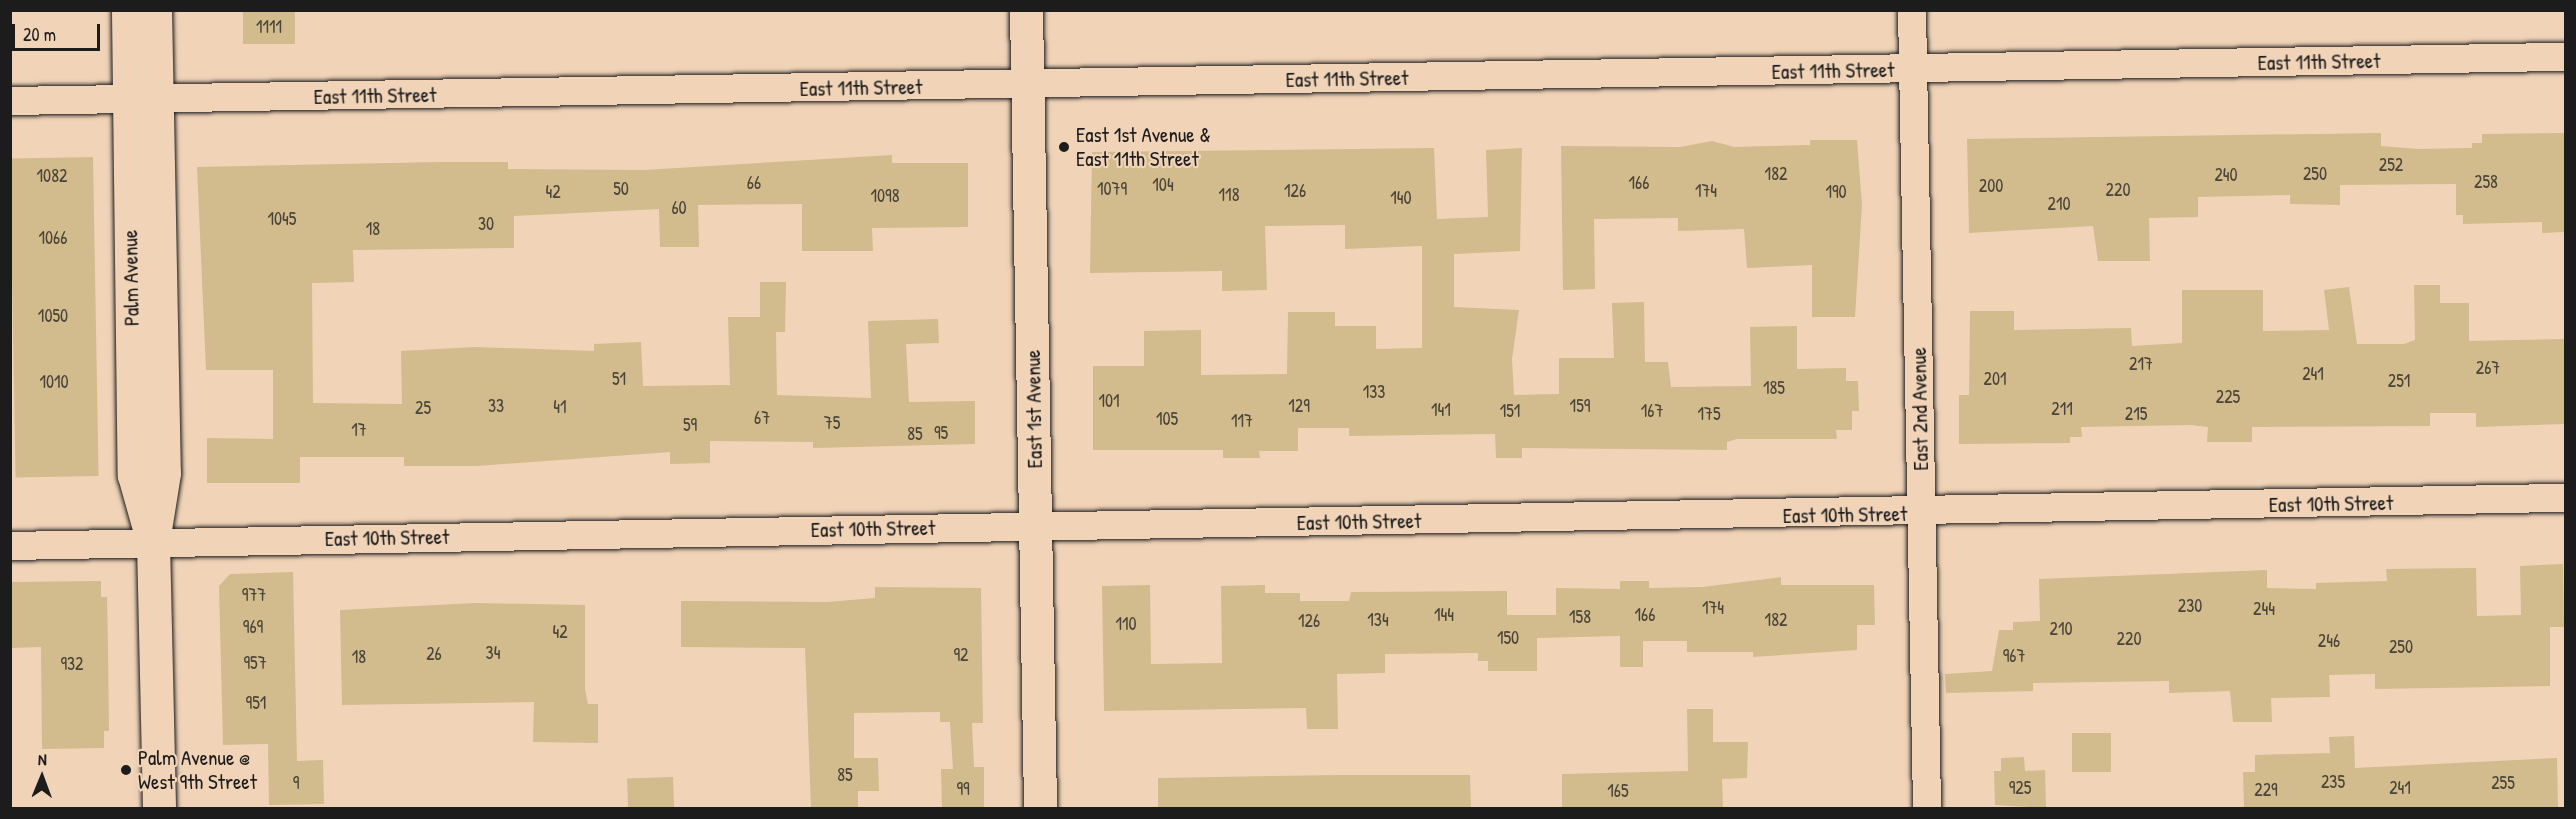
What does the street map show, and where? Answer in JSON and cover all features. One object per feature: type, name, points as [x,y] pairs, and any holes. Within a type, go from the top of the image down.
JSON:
[{"type":"main road","name":"Palm Avenue","points":[[128,10],[143,100],[164,473],[153,542],[159,808]]},
{"type":"main road","name":"Palm Avenue","points":[[143,100],[155,10]]},
{"type":"main road","name":"East 1st Avenue","points":[[1026,10],[1040,808]]},
{"type":"street","name":"East 2nd Avenue","points":[[1912,10],[1927,808]]},
{"type":"street","name":"East 11th Street","points":[[10,101],[2565,57]]},
{"type":"street","name":"East 10th Street","points":[[10,546],[1036,526],[1923,514],[2565,498]]},
{"type":"building","points":[[243,10],[295,10],[295,44],[243,44]]},
{"type":"building","points":[[2381,133],[2381,146],[2419,149],[2472,148],[2472,143],[2482,143],[2482,134],[2565,133],[2565,232],[2542,233],[2542,222],[2463,224],[2463,215],[2456,215],[2456,184],[2340,185],[2340,205],[2290,204],[2290,195],[2198,197],[2198,217],[2149,218],[2150,261],[2098,261],[2093,226],[1969,233],[1967,139]]},
{"type":"building","points":[[1810,140],[1857,140],[1862,205],[1855,317],[1812,317],[1812,265],[1747,268],[1744,229],[1678,231],[1678,218],[1594,219],[1595,289],[1563,290],[1561,146],[1680,147],[1712,141],[1734,147],[1810,145]]},
{"type":"building","points":[[1434,148],[1437,219],[1488,217],[1486,150],[1522,148],[1520,251],[1454,254],[1454,307],[1519,310],[1512,359],[1514,395],[1559,394],[1559,358],[1614,358],[1612,303],[1644,302],[1645,362],[1668,362],[1671,387],[1751,386],[1750,327],[1797,326],[1797,369],[1846,368],[1846,381],[1858,381],[1859,411],[1852,411],[1852,430],[1836,430],[1837,439],[1737,439],[1727,442],[1727,450],[1522,448],[1522,458],[1496,458],[1495,434],[1349,436],[1349,428],[1298,428],[1298,451],[1259,451],[1260,458],[1223,458],[1223,450],[1093,450],[1093,366],[1144,366],[1144,331],[1201,330],[1201,375],[1287,374],[1288,312],[1335,312],[1335,326],[1376,326],[1376,349],[1422,348],[1422,246],[1345,249],[1345,225],[1265,226],[1267,290],[1222,291],[1222,271],[1090,273],[1092,152]]},
{"type":"building","points":[[892,155],[892,163],[968,163],[968,227],[872,228],[873,251],[802,251],[802,204],[698,205],[699,247],[660,247],[659,209],[514,216],[514,248],[353,250],[354,282],[312,283],[313,403],[402,404],[401,351],[475,347],[594,351],[594,344],[641,342],[643,386],[730,385],[728,317],[760,317],[760,282],[786,282],[785,332],[776,332],[777,395],[871,398],[868,321],[938,319],[939,343],[906,344],[909,402],[975,401],[975,444],[813,448],[813,442],[710,441],[710,463],[670,464],[670,452],[477,466],[404,466],[404,457],[300,457],[300,483],[207,483],[207,438],[273,439],[273,370],[206,370],[197,167],[508,162],[508,169],[644,170]]},
{"type":"building","points":[[93,157],[99,476],[16,477],[10,158]]},
{"type":"building","points":[[2414,285],[2440,285],[2440,303],[2469,303],[2469,341],[2565,339],[2565,424],[2476,427],[2476,413],[2430,413],[2430,426],[2252,427],[2252,442],[2207,442],[2208,427],[2191,425],[2081,427],[2082,437],[2070,437],[2070,443],[1959,444],[1959,395],[1969,395],[1970,311],[2014,311],[2014,330],[2131,328],[2132,346],[2182,343],[2182,290],[2263,290],[2263,331],[2329,330],[2324,290],[2349,287],[2357,344],[2404,344],[2415,340]]},
{"type":"building","points":[[2563,564],[2564,627],[2550,627],[2550,686],[2375,689],[2375,674],[2329,675],[2330,697],[2271,698],[2272,722],[2233,722],[2230,691],[2169,693],[2169,681],[2033,683],[2033,691],[1946,693],[1945,674],[1992,671],[1999,630],[2013,630],[2013,622],[2040,621],[2039,579],[2267,570],[2267,588],[2316,589],[2316,583],[2387,581],[2386,569],[2476,568],[2477,616],[2521,615],[2520,566]]},
{"type":"building","points":[[293,572],[297,761],[323,760],[324,804],[269,805],[268,744],[223,745],[219,586],[230,574]]},
{"type":"building","points":[[1781,577],[1781,585],[1874,585],[1875,625],[1857,625],[1857,650],[1753,657],[1753,652],[1687,652],[1687,641],[1643,641],[1643,667],[1620,667],[1620,636],[1537,638],[1537,671],[1488,671],[1488,661],[1478,661],[1478,653],[1385,654],[1385,673],[1337,674],[1338,729],[1307,729],[1306,708],[1104,711],[1102,586],[1150,585],[1151,664],[1222,663],[1221,586],[1265,585],[1265,593],[1300,593],[1300,601],[1349,601],[1351,592],[1507,591],[1507,615],[1556,615],[1556,588],[1620,589],[1620,581],[1649,581],[1649,588],[1702,587]]},
{"type":"building","points":[[101,581],[101,597],[107,597],[108,650],[109,731],[104,731],[104,748],[42,749],[41,647],[10,648],[10,582]]},
{"type":"building","points":[[875,587],[981,588],[983,723],[972,723],[974,767],[984,767],[984,808],[942,808],[941,769],[953,769],[950,722],[940,722],[940,712],[854,713],[854,758],[878,758],[879,791],[858,791],[858,808],[811,808],[805,648],[681,647],[681,601],[827,602],[875,598]]},
{"type":"building","points":[[475,603],[585,605],[585,689],[588,704],[598,704],[598,743],[533,742],[534,702],[342,705],[340,610]]},
{"type":"building","points":[[1687,709],[1713,709],[1713,742],[1748,742],[1747,778],[1722,779],[1723,808],[1562,808],[1562,774],[1688,771]]},
{"type":"building","points":[[2072,733],[2111,733],[2111,772],[2072,772]]},
{"type":"building","points":[[2354,736],[2355,768],[2557,758],[2558,808],[2244,808],[2243,772],[2255,772],[2255,755],[2330,753],[2329,737]]},
{"type":"building","points":[[2024,757],[2025,771],[2045,770],[2046,808],[1995,805],[1994,771],[2001,771],[2001,758]]},
{"type":"building","points":[[1470,775],[1471,808],[1158,808],[1158,778]]},
{"type":"building","points":[[673,777],[674,808],[628,808],[627,779]]},
{"type":"place","name":"East 1st Avenue & East 11th Street","points":[[1064,147]]},
{"type":"place","name":"Palm Avenue @ West 9th Street","points":[[126,770]]}]
